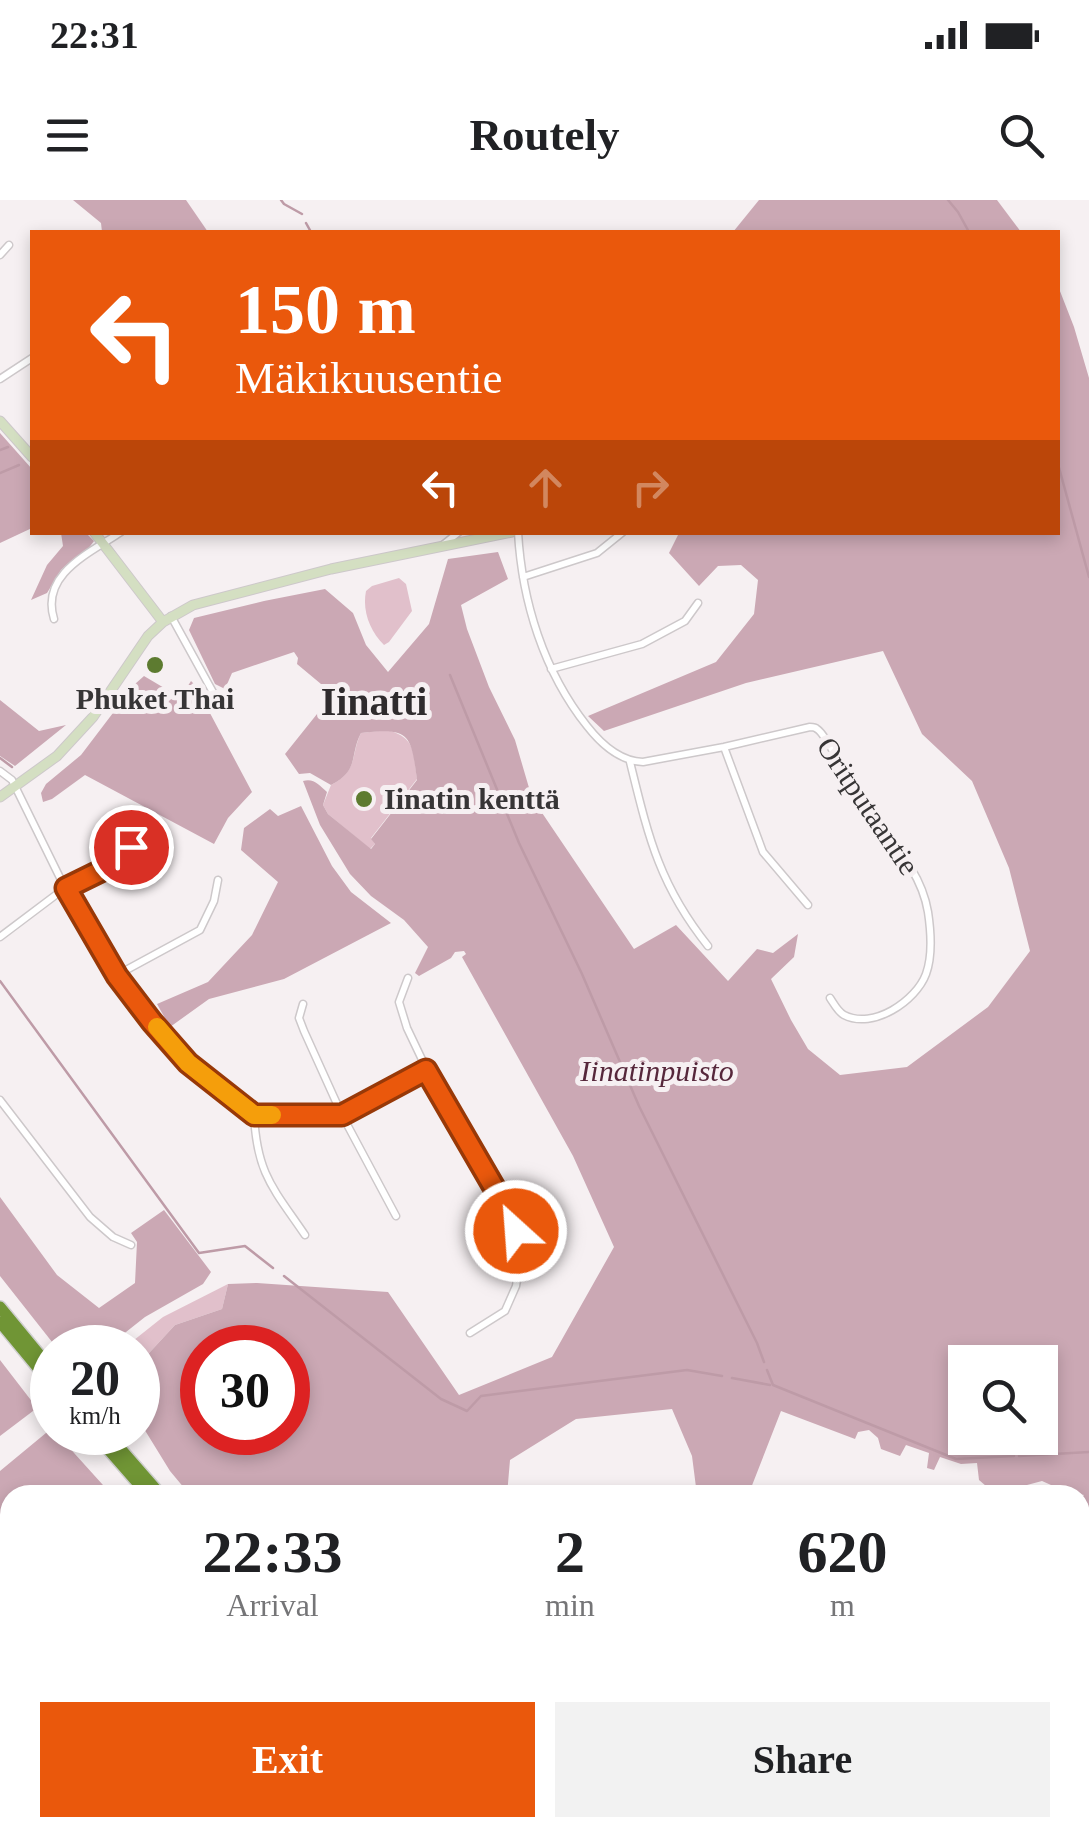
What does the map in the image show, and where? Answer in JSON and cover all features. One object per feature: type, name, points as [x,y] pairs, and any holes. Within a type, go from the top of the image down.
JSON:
[{"type":"highway","points":[[0,1307],[30,1343]]},
{"type":"highway","points":[[0,1322],[30,1358]]},
{"type":"highway","points":[[113,1455],[139,1485]]},
{"type":"highway","points":[[126,1455],[151,1485]]},
{"type":"street","points":[[0,255],[9,245]]},
{"type":"street","points":[[0,380],[30,359]]},
{"type":"street","points":[[0,421],[30,456]]},
{"type":"street","points":[[96,535],[167,619],[220,704]]},
{"type":"street","points":[[54,620],[50,604],[58,582],[74,564],[116,535]]},
{"type":"street","points":[[442,546],[455,535]]},
{"type":"street","points":[[0,797],[58,756],[93,717],[137,651],[167,619],[206,600],[491,535]]},
{"type":"street","points":[[516,535],[535,628],[551,669],[570,705],[594,734],[612,752],[630,762],[658,866],[685,918],[708,946]]},
{"type":"street","points":[[524,577],[597,552],[619,535]]},
{"type":"street","points":[[551,669],[642,644],[686,620],[698,603]]},
{"type":"street","name":"Oritputaantie","points":[[630,762],[724,747],[810,727],[822,732],[859,798],[917,877],[927,907],[931,949],[926,975],[914,993],[888,1012],[858,1020],[841,1014],[830,998]]},
{"type":"street","points":[[724,747],[763,852],[808,904]]},
{"type":"street","points":[[0,771],[12,780],[66,888],[117,976],[188,1063],[254,1115],[342,1115],[426,1070]]},
{"type":"street","points":[[0,938],[66,888],[119,862],[131,847]]},
{"type":"street","points":[[117,976],[200,930],[214,901],[218,880]]},
{"type":"street","points":[[408,978],[399,1002],[407,1028],[426,1070],[506,1208],[521,1255],[516,1286],[505,1311],[470,1333]]},
{"type":"street","points":[[303,1004],[298,1018],[342,1115],[396,1216]]},
{"type":"street","points":[[0,1100],[90,1217],[112,1236],[132,1245]]},
{"type":"street","points":[[254,1115],[256,1145],[265,1177],[305,1234]]},
{"type":"shaded area","points":[[399,578],[406,584],[412,611],[384,645],[368,620],[366,591]]},
{"type":"shaded area","points":[[387,730],[409,742],[417,779],[371,838],[375,844],[370,849],[328,814],[323,805],[331,785],[350,768],[361,733]]},
{"type":"shaded area","points":[[228,1284],[222,1309],[175,1325],[160,1341],[160,1325],[153,1325]]},
{"type":"green space","points":[[73,200],[186,200],[207,230],[102,230],[101,223]]},
{"type":"green space","points":[[759,200],[997,200],[1020,230],[735,230]]},
{"type":"green space","name":"Iinatinpuisto","points":[[1060,291],[1089,378],[1089,1485],[1051,1485],[1042,1481],[985,1485],[979,1480],[977,1463],[961,1464],[940,1457],[934,1470],[927,1468],[929,1453],[906,1445],[900,1456],[881,1449],[878,1438],[869,1430],[858,1432],[855,1439],[781,1411],[752,1485],[696,1485],[692,1456],[672,1409],[576,1419],[510,1460],[508,1485],[182,1485],[160,1455],[160,1341],[175,1325],[222,1309],[228,1284],[388,1292],[459,1395],[552,1357],[614,1247],[573,1156],[462,957],[464,951],[455,952],[419,976],[415,973],[428,947],[404,920],[371,896],[350,874],[320,825],[303,781],[313,781],[327,792],[323,805],[328,814],[371,849],[375,844],[371,839],[417,780],[410,743],[390,731],[361,733],[350,768],[331,785],[310,773],[299,774],[285,754],[333,694],[297,664],[294,652],[232,673],[225,689],[215,684],[189,630],[194,618],[325,589],[353,613],[366,645],[388,672],[429,624],[448,559],[498,552],[508,579],[461,605],[489,687],[515,740],[532,798],[634,949],[676,925],[728,981],[757,949],[773,953],[798,934],[794,957],[771,979],[808,1049],[840,1075],[907,1067],[988,1007],[1030,951],[1009,868],[972,781],[922,734],[883,651],[746,683],[604,731],[588,716],[716,662],[754,614],[758,580],[741,565],[718,566],[699,586],[669,553],[678,535],[1060,535]]},
{"type":"green space","points":[[0,433],[30,467],[30,529],[0,543]]},
{"type":"green space","points":[[61,535],[88,535],[94,541],[61,570],[47,593],[31,600],[47,565],[63,546]]},
{"type":"green space","points":[[144,676],[176,695],[191,681],[195,685],[252,792],[228,818],[214,844],[85,775],[43,802],[41,793],[46,784],[81,755]]},
{"type":"green space","points":[[0,700],[39,731],[66,725],[15,766],[0,756]]},
{"type":"green space","points":[[301,806],[332,866],[351,892],[391,923],[284,979],[209,999],[170,1027],[157,1004],[208,982],[252,935],[278,882],[241,850],[244,828],[270,809],[278,816]]},
{"type":"green space","points":[[0,1197],[57,1275],[99,1308],[135,1283],[137,1242],[131,1233],[164,1210],[211,1272],[203,1284],[135,1325],[39,1325],[0,1276]]},
{"type":"green space","points":[[0,1360],[30,1399],[30,1413],[0,1436]]},
{"type":"green space","points":[[30,1446],[30,1455],[76,1455],[103,1485],[0,1485],[0,1471]]},
{"type":"waterway","points":[[281,200],[302,214]]},
{"type":"waterway","points":[[948,200],[968,230]]},
{"type":"waterway","points":[[306,223],[310,230]]},
{"type":"waterway","points":[[0,450],[8,447]]},
{"type":"waterway","points":[[0,473],[19,465]]},
{"type":"waterway","points":[[1060,471],[1089,577]]},
{"type":"waterway","points":[[450,675],[519,843],[639,1106],[764,1362]]},
{"type":"waterway","points":[[0,758],[12,767]]},
{"type":"waterway","points":[[0,981],[199,1253],[245,1246],[273,1268]]},
{"type":"waterway","points":[[284,1276],[441,1399],[467,1411],[481,1396],[687,1370],[722,1376]]},
{"type":"waterway","points":[[767,1370],[773,1385],[956,1459],[1014,1456]]},
{"type":"waterway","points":[[732,1378],[770,1385]]},
{"type":"waterway","points":[[1019,1456],[1089,1452]]},
{"type":"slow traffic","points":[[157,1027],[188,1063],[254,1115],[272,1115]]},
{"type":"place","name":"Phuket Thai","points":[[155,665]]},
{"type":"place","name":"Iinatin kenttä","points":[[364,799]]},
{"type":"district","name":"Iinatti","points":[[374,701]]},
{"type":"route","points":[[131,847],[119,862],[66,888],[117,976],[188,1063],[254,1115],[342,1115],[426,1070],[516,1231]]}]
